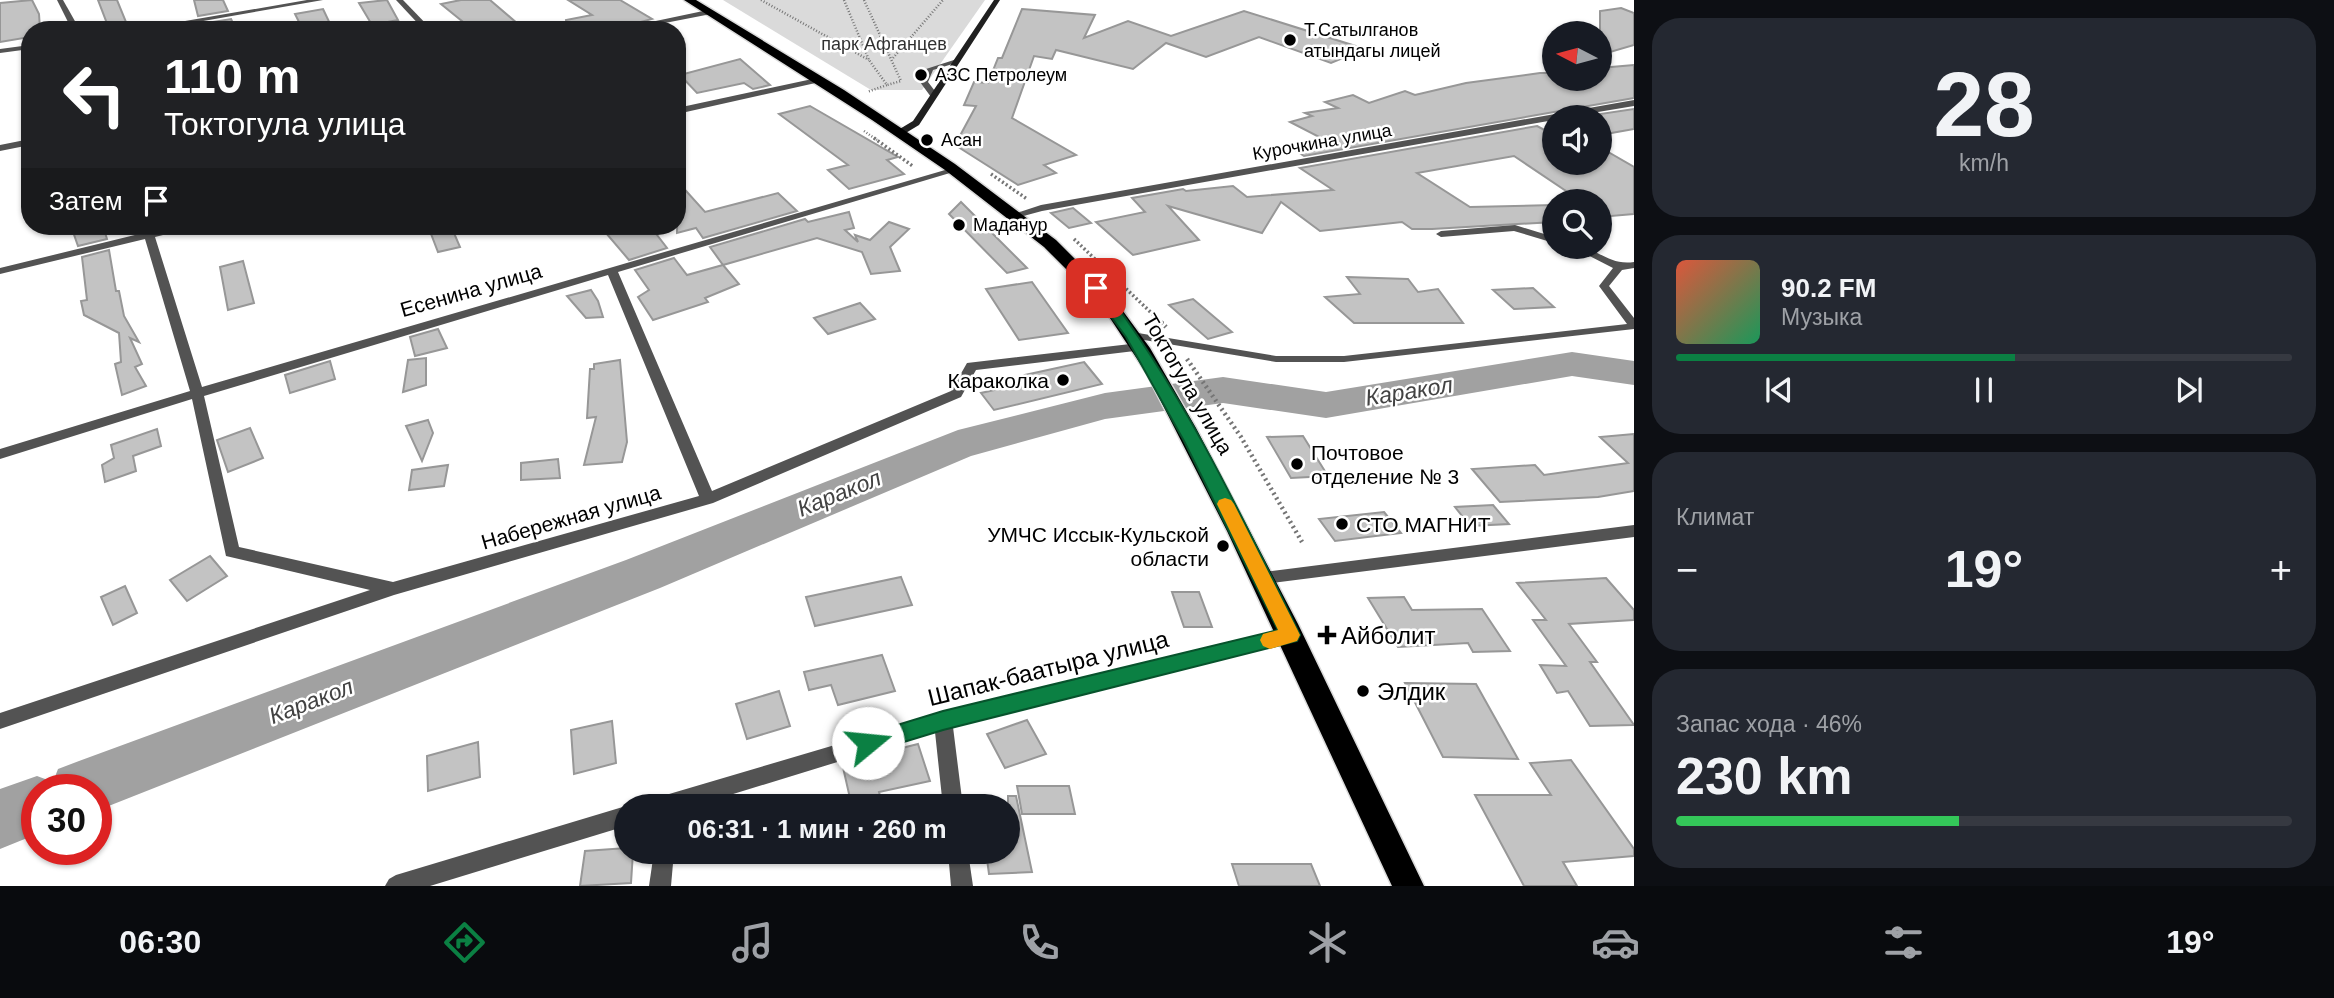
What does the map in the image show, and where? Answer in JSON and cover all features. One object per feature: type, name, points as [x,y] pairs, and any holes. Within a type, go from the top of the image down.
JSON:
[{"type":"highway","name":"Токтогула улица","points":[[689,0],[901,132],[955,170],[1016,215],[1083,274],[1109,302],[1139,346],[1264,578],[1408,886]]},
{"type":"main road","points":[[901,132],[916,123],[997,0]]},
{"type":"street","points":[[60,0],[71,21]]},
{"type":"street","points":[[192,21],[320,0]]},
{"type":"street","points":[[399,0],[419,21]]},
{"type":"street","points":[[662,21],[708,12]]},
{"type":"street","points":[[0,51],[21,48]]},
{"type":"street","points":[[686,109],[817,80]]},
{"type":"street","name":"Курочкина улица","points":[[1016,215],[1041,208],[1634,103]]},
{"type":"street","points":[[0,148],[21,144]]},
{"type":"street","name":"Есенина улица","points":[[0,454],[455,315],[612,273],[955,170]]},
{"type":"street","points":[[0,271],[133,235]]},
{"type":"street","points":[[149,235],[197,392],[232,552],[393,589]]},
{"type":"street","points":[[612,273],[708,499]]},
{"type":"street","name":"Набережная улица","points":[[0,721],[393,589],[708,499],[956,394],[972,366],[1139,346]]},
{"type":"street","points":[[1264,578],[1634,531]]},
{"type":"street","name":"Шапак-баатыра улица","points":[[704,794],[943,721],[1290,635]]},
{"type":"street","points":[[943,721],[951,794]]},
{"type":"street","points":[[396,886],[614,821]]},
{"type":"street","points":[[660,886],[663,864]]},
{"type":"street","points":[[959,864],[962,886]]},
{"type":"lane","points":[[934,95],[924,82],[930,69],[957,61]]},
{"type":"lane","points":[[1441,234],[1515,229],[1542,237]]},
{"type":"lane","points":[[1602,259],[1619,267],[1634,265]]},
{"type":"lane","points":[[1619,267],[1604,286],[1634,326]]},
{"type":"lane","points":[[1139,346],[1183,348],[1276,359],[1344,359],[1634,326]]},
{"type":"path","points":[[761,0],[869,60]]},
{"type":"path","points":[[844,0],[869,60],[887,85]]},
{"type":"path","points":[[864,0],[893,58],[901,81],[866,92]]},
{"type":"path","points":[[893,58],[943,0]]},
{"type":"path","points":[[1069,234],[1183,348],[1241,438],[1302,542]]},
{"type":"green space","name":"парк Афганцев","points":[[723,0],[985,0],[922,90],[871,90]]},
{"type":"building","points":[[32,0],[39,21],[21,21],[21,38],[0,42],[0,3]]},
{"type":"building","points":[[98,0],[117,0],[126,21],[106,21]]},
{"type":"building","points":[[194,0],[223,0],[228,11],[198,16]]},
{"type":"building","points":[[387,0],[398,20],[370,21],[359,3]]},
{"type":"building","points":[[461,0],[490,0],[514,21],[462,21],[441,4]]},
{"type":"building","points":[[568,0],[620,0],[652,19],[566,21],[592,15]]},
{"type":"building","points":[[1621,8],[1634,13],[1634,45],[1612,51],[1612,21],[1600,21],[1600,11]]},
{"type":"building","points":[[323,9],[329,21],[298,21],[295,14]]},
{"type":"building","points":[[1022,9],[1095,15],[1084,38],[1128,21],[1171,36],[1244,11],[1365,49],[1331,63],[1259,37],[1206,57],[1166,43],[1133,69],[1056,50],[1052,59],[1034,56],[1012,118],[1076,155],[1044,165],[1056,173],[1018,185],[955,145],[976,106],[964,105],[974,82],[988,83],[998,58],[1002,58]]},
{"type":"building","points":[[740,59],[770,85],[753,89],[744,83],[697,93],[686,81],[686,73]]},
{"type":"building","points":[[1634,65],[1634,98],[1594,105],[1542,105],[1542,114],[1304,156],[1295,150],[1331,143],[1290,122],[1312,116],[1305,113],[1338,108],[1325,102],[1353,95],[1369,103],[1405,91],[1415,95],[1466,83],[1540,73],[1542,91],[1612,91],[1612,67]]},
{"type":"building","points":[[810,106],[898,157],[887,160],[904,174],[849,189],[828,170],[848,165],[779,114]]},
{"type":"building","points":[[1634,109],[1634,129],[1612,133],[1612,112]]},
{"type":"building","points":[[1537,126],[1542,129],[1542,175],[1514,156],[1417,173],[1470,207],[1542,205],[1542,223],[1412,229],[1402,222],[1320,231],[1281,202],[1262,233],[1168,206],[1199,240],[1133,255],[1096,222],[1145,212],[1132,198],[1183,189],[1186,191],[1233,186],[1247,197],[1333,190],[1300,168]]},
{"type":"building","points":[[1612,154],[1634,167],[1634,214],[1612,216],[1612,189],[1563,189],[1542,175],[1612,175]]},
{"type":"building","points":[[686,191],[705,212],[778,193],[797,211],[703,238],[696,228],[686,231]]},
{"type":"building","points":[[961,202],[1027,268],[1007,273],[949,214]]},
{"type":"building","points":[[1073,208],[1091,223],[1069,228],[1051,213]]},
{"type":"building","points":[[849,212],[854,228],[845,230],[858,242],[855,235],[870,240],[889,222],[909,229],[890,247],[900,271],[871,274],[862,252],[817,238],[723,265],[710,247],[805,219],[808,222]]},
{"type":"building","points":[[74,235],[106,235],[107,239],[78,246]]},
{"type":"building","points":[[431,235],[455,235],[460,247],[438,252]]},
{"type":"building","points":[[608,235],[657,235],[667,248],[629,260]]},
{"type":"building","points":[[109,250],[116,291],[119,291],[124,316],[139,342],[130,338],[142,364],[135,367],[146,386],[122,395],[115,364],[121,362],[119,333],[84,315],[81,301],[87,300],[82,257]]},
{"type":"building","points":[[674,258],[687,275],[723,265],[739,284],[705,298],[708,302],[653,320],[638,297],[649,290],[635,270]]},
{"type":"building","points":[[243,261],[254,303],[228,310],[220,267]]},
{"type":"building","points":[[1347,277],[1408,279],[1418,292],[1438,289],[1463,323],[1354,323],[1325,297],[1360,294]]},
{"type":"building","points":[[1032,282],[1068,333],[1019,340],[986,289]]},
{"type":"building","points":[[1533,288],[1554,307],[1514,309],[1493,290]]},
{"type":"building","points":[[591,290],[603,317],[586,318],[567,296]]},
{"type":"building","points":[[1193,299],[1232,332],[1208,339],[1169,305]]},
{"type":"building","points":[[860,303],[875,319],[828,334],[814,318]]},
{"type":"building","points":[[438,329],[447,348],[415,356],[410,337]]},
{"type":"building","points":[[426,358],[426,385],[403,392],[408,360]]},
{"type":"building","points":[[620,360],[627,442],[622,462],[584,465],[596,417],[587,418],[590,369],[594,369],[594,364]]},
{"type":"building","points":[[330,361],[335,379],[290,393],[285,375]]},
{"type":"building","name":"Караколка","points":[[1084,362],[1102,384],[994,410],[981,393],[1030,382],[1025,375]]},
{"type":"building","points":[[428,420],[433,433],[422,461],[406,426]]},
{"type":"building","points":[[250,428],[263,458],[228,472],[217,440]]},
{"type":"building","points":[[157,429],[161,446],[133,456],[136,471],[105,482],[102,465],[114,458],[111,445]]},
{"type":"building","points":[[1634,434],[1634,491],[1598,497],[1500,502],[1472,469],[1535,465],[1544,475],[1628,463],[1600,437]]},
{"type":"building","points":[[1303,436],[1328,476],[1291,478],[1267,437]]},
{"type":"building","points":[[558,459],[560,478],[521,480],[521,463]]},
{"type":"building","points":[[448,465],[444,486],[409,490],[412,470]]},
{"type":"building","points":[[1493,505],[1509,524],[1470,526],[1455,507]]},
{"type":"building","points":[[1384,512],[1401,533],[1335,541],[1319,519]]},
{"type":"building","points":[[210,556],[227,576],[187,601],[170,580]]},
{"type":"building","points":[[901,577],[912,605],[815,626],[806,597]]},
{"type":"building","points":[[1606,578],[1634,610],[1634,620],[1569,624],[1597,662],[1590,662],[1634,725],[1590,726],[1568,691],[1557,693],[1540,665],[1566,666],[1533,620],[1546,620],[1517,583]]},
{"type":"building","points":[[125,586],[137,613],[113,625],[101,597]]},
{"type":"building","points":[[1172,592],[1199,592],[1212,627],[1184,627]]},
{"type":"building","points":[[1404,597],[1412,610],[1482,609],[1510,651],[1473,652],[1468,643],[1398,647],[1368,598]]},
{"type":"building","points":[[882,655],[895,691],[838,705],[831,685],[809,690],[804,672]]},
{"type":"building","points":[[1405,683],[1476,684],[1518,759],[1443,757]]},
{"type":"building","points":[[779,691],[790,726],[747,739],[736,704]]},
{"type":"building","points":[[1027,720],[1046,754],[1005,768],[987,734]]},
{"type":"building","points":[[612,721],[616,763],[574,774],[571,730]]},
{"type":"building","points":[[478,742],[480,777],[428,791],[427,756]]},
{"type":"building","points":[[918,744],[930,781],[880,794],[849,794],[842,763]]},
{"type":"building","points":[[1571,760],[1634,849],[1634,856],[1563,862],[1577,886],[1524,886],[1475,795],[1551,795],[1530,763]]},
{"type":"building","points":[[1017,786],[1069,786],[1075,814],[1022,814]]},
{"type":"building","points":[[1020,815],[1032,872],[989,874],[988,864],[1020,864]]},
{"type":"building","points":[[614,849],[614,864],[632,864],[631,883],[580,886],[585,851]]},
{"type":"building","points":[[1232,864],[1311,864],[1320,886],[1239,886]]},
{"type":"waterway","name":"Каракол","points":[[112,776],[643,574],[958,445],[1105,406],[1223,390],[1326,405],[1572,364],[1634,373]]},
{"type":"waterway","name":"Каракол","points":[[0,819],[21,811]]},
{"type":"slow traffic","points":[[1225,504],[1290,635],[1270,640]]},
{"type":"place","name":"Т.Сатылганов атындагы лицей","points":[[1290,40]]},
{"type":"place","name":"АЗС Петролеум","points":[[921,75]]},
{"type":"place","name":"Асан","points":[[927,140]]},
{"type":"place","name":"Маданур","points":[[959,225]]},
{"type":"place","name":"Караколка","points":[[1063,380]]},
{"type":"place","name":"Почтовое отделение № 3","points":[[1297,464]]},
{"type":"place","name":"СТО МАГНИТ","points":[[1342,524]]},
{"type":"place","name":"УМЧС Иссык-Кульской области","points":[[1223,546]]},
{"type":"place","name":"Айболит","points":[[1327,635]]},
{"type":"place","name":"Элдик","points":[[1363,691]]},
{"type":"route","points":[[868,743],[943,721],[1290,635],[1264,578],[1192,441],[1132,335],[1096,288]]}]
